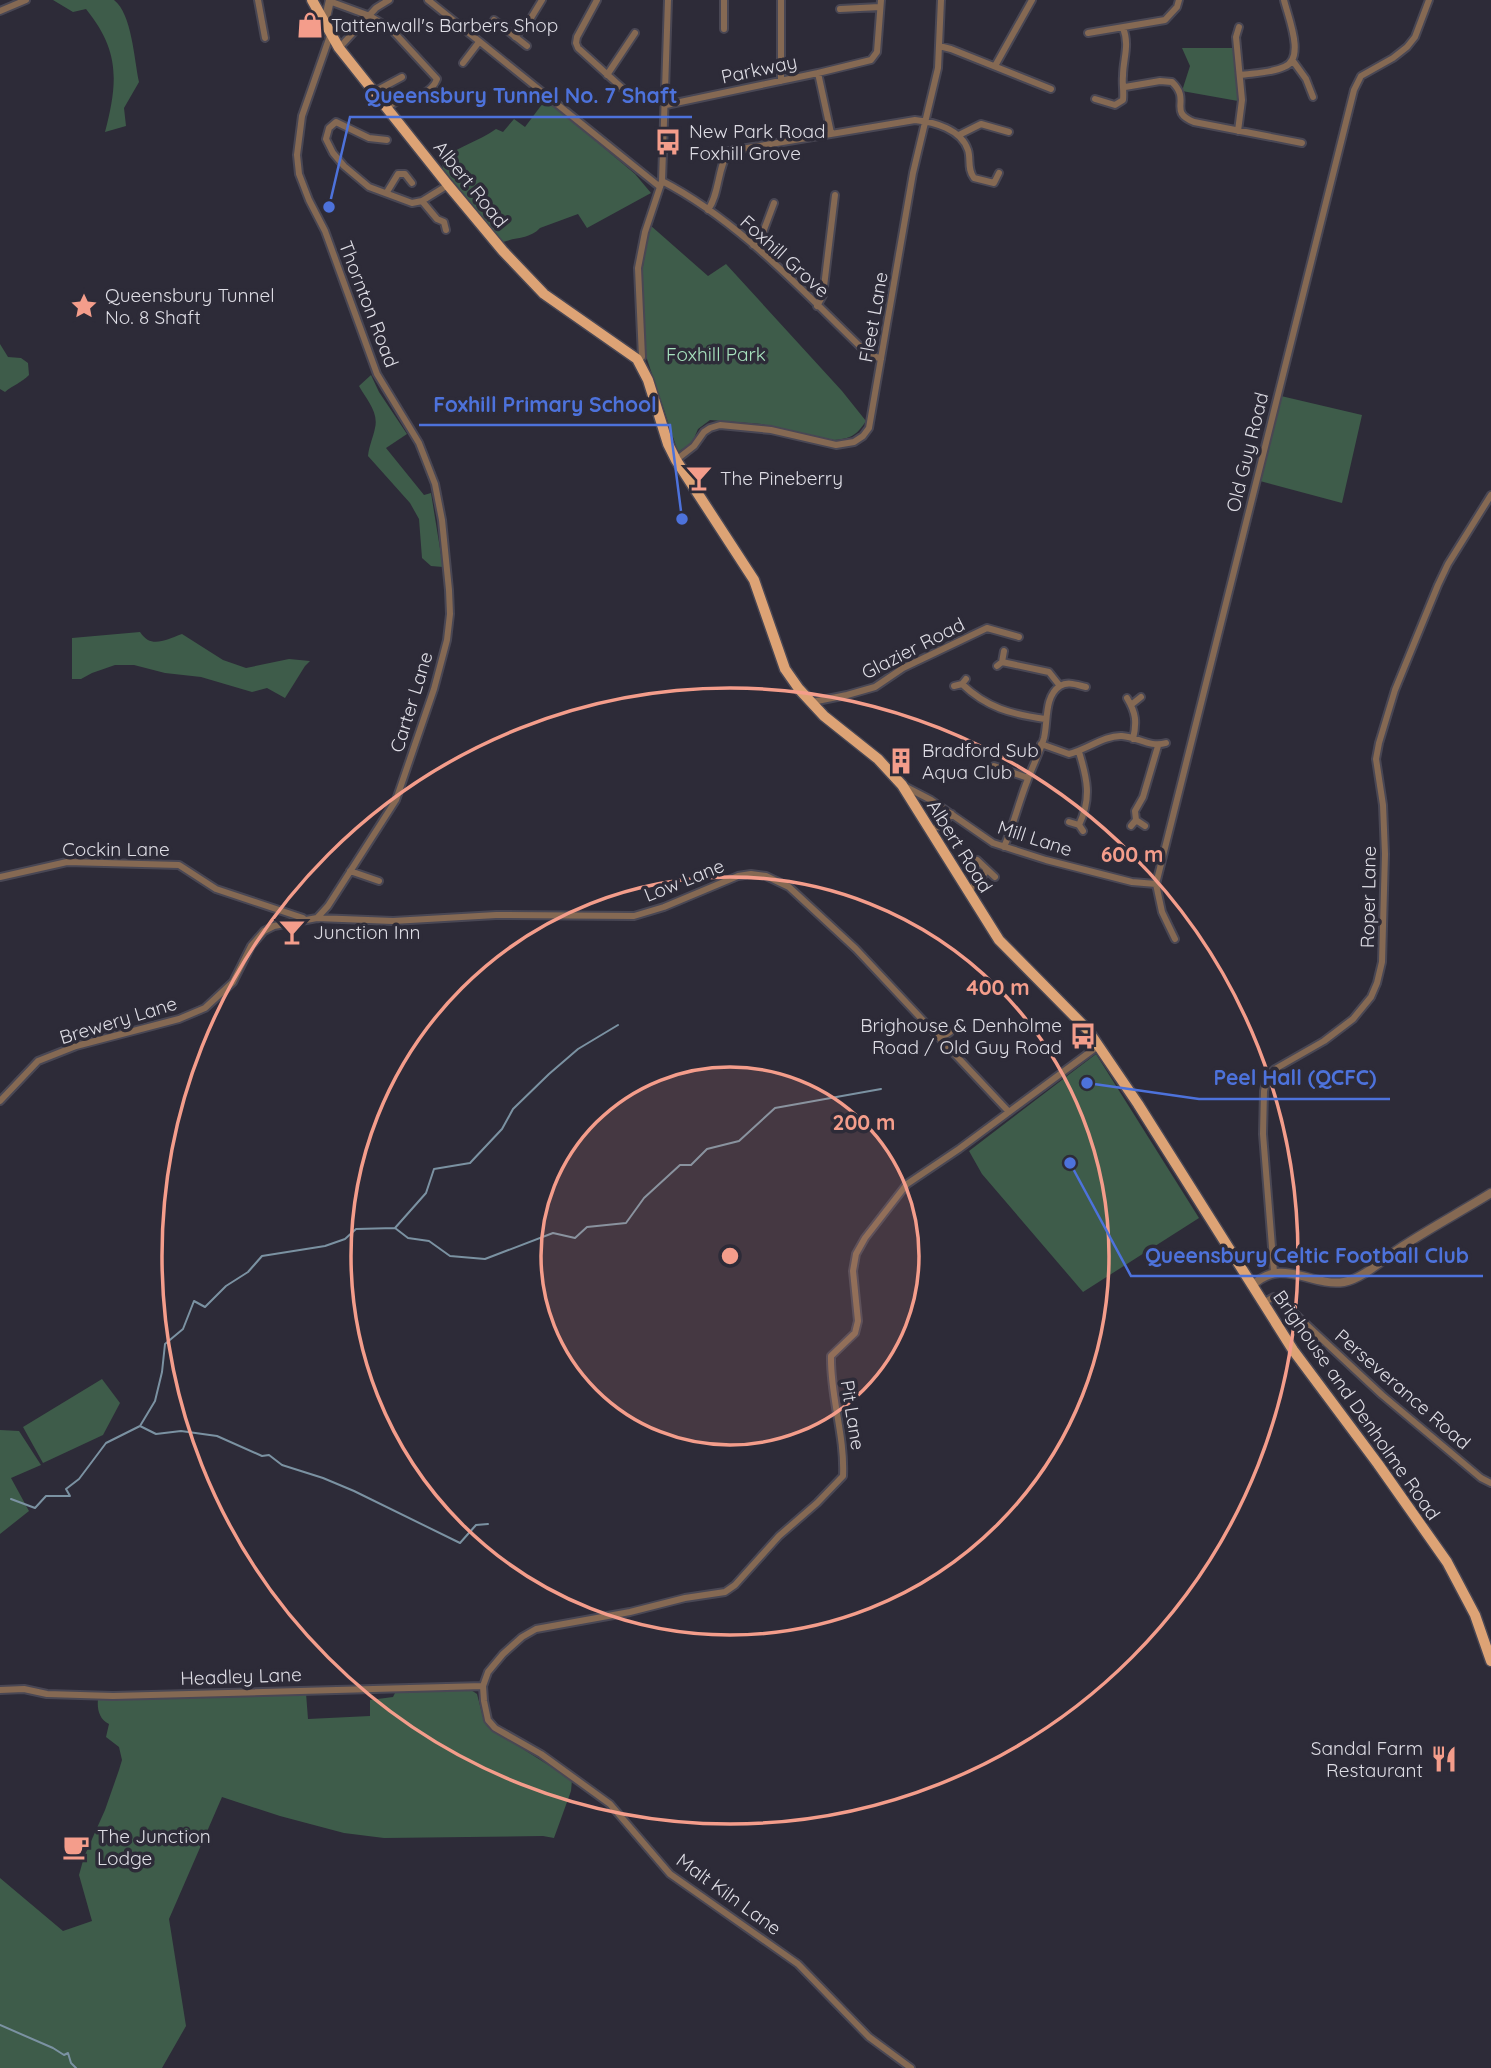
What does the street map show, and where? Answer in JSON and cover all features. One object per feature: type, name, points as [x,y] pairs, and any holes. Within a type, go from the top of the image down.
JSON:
[{"type":"main road","name":"Albert Road","points":[[312,0],[339,48],[503,251],[544,294],[637,359],[648,380],[668,444],[676,460],[754,580],[785,669],[824,716],[878,759],[902,786],[999,940],[1086,1028],[1138,1104]]},
{"type":"main road","name":"Brighouse and Denholme Road","points":[[1138,1104],[1293,1350],[1447,1562],[1475,1615],[1491,1661]]},
{"type":"street","points":[[0,11],[26,0]]},
{"type":"street","points":[[258,0],[265,38]]},
{"type":"street","points":[[339,48],[376,8],[390,0]]},
{"type":"street","name":"Foxhill Grove","points":[[428,0],[661,184],[708,210],[752,245],[867,353],[881,359]]},
{"type":"street","points":[[515,37],[542,0]]},
{"type":"street","name":"Parkway","points":[[597,0],[576,43],[583,53],[631,96],[665,102],[871,61],[877,52],[880,4]]},
{"type":"street","points":[[637,359],[642,356],[638,283],[640,256],[661,184],[668,0]]},
{"type":"street","points":[[724,0],[724,29]]},
{"type":"street","points":[[781,81],[782,0]]},
{"type":"street","name":"Fleet Lane","points":[[676,460],[694,446],[704,432],[720,425],[771,430],[836,445],[854,442],[869,428],[913,173],[938,68],[941,0]]},
{"type":"street","points":[[995,66],[1032,0]]},
{"type":"street","points":[[1088,33],[1166,20],[1173,14],[1179,0]]},
{"type":"street","points":[[1240,75],[1276,69],[1293,61],[1296,52],[1284,0]]},
{"type":"street","name":"Old Guy Road","points":[[1175,939],[1163,912],[1156,884],[1354,90],[1360,76],[1407,47],[1415,37],[1429,0]]},
{"type":"street","points":[[325,22],[329,1],[370,16],[391,29],[437,79],[435,85],[419,96],[406,96],[386,108]]},
{"type":"street","points":[[840,9],[880,4]]},
{"type":"street","points":[[494,20],[527,46]]},
{"type":"street","points":[[1238,131],[1242,100],[1236,37],[1239,27]]},
{"type":"street","points":[[1095,99],[1115,105],[1123,100],[1125,87],[1122,80],[1127,37],[1123,28]]},
{"type":"street","name":"Thornton Road","points":[[331,33],[300,124],[297,155],[299,174],[328,241],[377,374],[419,443],[426,460]]},
{"type":"street","points":[[607,75],[633,37],[639,45]]},
{"type":"street","points":[[463,63],[479,42]]},
{"type":"street","points":[[939,46],[1051,89]]},
{"type":"street","points":[[1293,61],[1306,79],[1313,97]]},
{"type":"street","points":[[818,73],[831,133]]},
{"type":"street","points":[[374,92],[402,77]]},
{"type":"street","points":[[1125,87],[1160,81],[1172,82],[1180,89],[1180,113],[1183,117],[1194,122],[1302,143]]},
{"type":"street","points":[[387,140],[369,138],[336,120],[329,128],[326,139],[332,153],[369,187],[412,203],[422,201],[448,185]]},
{"type":"street","points":[[708,210],[723,159],[729,151],[915,120],[927,121],[959,135],[968,149],[970,173],[974,178],[994,186],[999,173]]},
{"type":"street","points":[[959,135],[981,124],[1009,132]]},
{"type":"street","points":[[387,192],[398,174],[405,174],[412,183]]},
{"type":"street","points":[[817,306],[823,295],[835,195]]},
{"type":"street","points":[[422,201],[437,219],[444,222],[446,230]]},
{"type":"street","points":[[752,245],[762,235],[774,204]]},
{"type":"street","name":"Carter Lane","points":[[317,918],[328,906],[396,800],[434,689],[447,639],[450,614],[443,534],[435,484],[426,460]]},
{"type":"street","name":"Roper Lane","points":[[1274,1272],[1263,1134],[1267,1077],[1275,1069],[1324,1041],[1353,1019],[1371,998],[1377,984],[1382,962],[1385,854],[1383,805],[1376,759],[1379,743],[1395,690],[1448,564],[1491,495]]},
{"type":"street","name":"Glazier Road","points":[[812,702],[875,687],[903,668],[987,628],[1019,637]]},
{"type":"street","points":[[1004,651],[999,664],[1049,672],[1060,686]]},
{"type":"street","points":[[961,683],[993,707],[1045,719]]},
{"type":"street","points":[[1004,847],[1044,736],[1045,719],[1054,692],[1060,686],[1070,683],[1083,686],[1076,693]]},
{"type":"street","points":[[1131,705],[1141,697]]},
{"type":"street","points":[[1127,698],[1135,711],[1137,723],[1133,739]]},
{"type":"street","points":[[1041,744],[1069,754],[1122,736],[1158,746],[1166,743]]},
{"type":"street","points":[[1131,826],[1136,820],[1135,811],[1143,797],[1158,746]]},
{"type":"street","points":[[1069,822],[1081,828],[1086,812],[1087,781],[1079,752]]},
{"type":"street","points":[[994,766],[1028,778]]},
{"type":"street","name":"Mill Lane","points":[[902,786],[924,796],[993,843],[1132,882],[1156,884]]},
{"type":"street","points":[[930,831],[952,814]]},
{"type":"street","points":[[1136,820],[1145,826]]},
{"type":"street","points":[[976,860],[995,877]]},
{"type":"street","name":"Cockin Lane","points":[[0,877],[67,862],[179,865],[216,889],[305,919]]},
{"type":"street","points":[[968,891],[987,870]]},
{"type":"street","points":[[350,871],[379,881]]},
{"type":"street","name":"Low Lane","points":[[317,918],[393,922],[496,915],[634,916],[664,907],[738,876],[766,876],[789,887],[856,949],[1009,1112]]},
{"type":"street","points":[[305,919],[317,918]]},
{"type":"street","name":"Brewery Lane","points":[[0,1101],[38,1061],[76,1046],[179,1019],[205,1008],[233,982],[259,935],[274,926],[305,919]]},
{"type":"street","points":[[942,1038],[950,1032]]},
{"type":"street","name":"Pit Lane","points":[[483,1686],[488,1672],[503,1654],[536,1629],[724,1592],[735,1585],[779,1536],[844,1476],[844,1460],[831,1386],[831,1356],[855,1333],[858,1321],[853,1271],[856,1254],[865,1238],[907,1184],[1098,1046]]},
{"type":"street","points":[[1252,1286],[1262,1276],[1274,1272],[1339,1282],[1355,1278],[1491,1192]]},
{"type":"street","name":"Perseverance Road","points":[[1263,1303],[1274,1297],[1279,1299],[1381,1395],[1481,1478],[1491,1483]]},
{"type":"street","name":"Headley Lane","points":[[0,1690],[24,1689],[47,1694],[113,1696],[483,1686]]},
{"type":"street","name":"Malt Kiln Lane","points":[[483,1686],[488,1720],[495,1728],[541,1754],[610,1804],[670,1874],[798,1964],[869,2037],[911,2068]]},
{"type":"green space","points":[[53,0],[114,0],[125,15],[139,82],[124,108],[126,126],[105,132],[114,82],[113,68],[105,39],[97,24],[86,9],[73,12]]},
{"type":"green space","points":[[1182,48],[1234,48],[1238,101],[1182,91],[1190,66]]},
{"type":"green space","points":[[546,99],[635,174],[651,193],[587,228],[578,214],[540,228],[527,236],[503,242],[443,169],[442,162],[454,152],[496,129],[503,132],[514,119],[525,127]]},
{"type":"green space","name":"Foxhill Park","points":[[650,225],[708,276],[726,264],[842,391],[866,421],[859,430],[844,439],[834,440],[761,424],[710,420],[698,429],[692,443],[678,452],[645,353],[642,272]]},
{"type":"green space","points":[[0,344],[8,357],[21,358],[28,363],[29,375],[5,392],[0,389]]},
{"type":"green space","points":[[371,375],[407,434],[386,448],[424,495],[431,493],[443,567],[431,566],[422,558],[419,519],[410,503],[368,456],[376,422],[371,406],[359,386]]},
{"type":"green space","points":[[1281,396],[1362,415],[1342,503],[1260,481]]},
{"type":"green space","points":[[140,632],[154,642],[182,634],[223,660],[246,668],[289,659],[310,661],[285,698],[267,688],[252,692],[201,677],[165,673],[134,665],[115,665],[81,679],[72,679],[72,638]]},
{"type":"green space","points":[[1096,1054],[1199,1218],[1083,1292],[982,1174],[969,1151]]},
{"type":"green space","points":[[102,1379],[120,1403],[103,1435],[43,1463],[23,1427]]},
{"type":"green space","points":[[0,1430],[19,1431],[41,1465],[11,1478],[29,1511],[0,1534]]},
{"type":"green space","points":[[471,1690],[477,1694],[488,1727],[572,1780],[571,1791],[554,1838],[384,1838],[344,1833],[222,1797],[169,1919],[186,2026],[162,2068],[0,2068],[0,1878],[63,1931],[92,1921],[79,1875],[122,1760],[119,1747],[106,1737],[109,1724],[99,1713],[98,1699],[306,1693],[308,1719],[370,1716],[370,1700],[393,1697],[395,1693]]},
{"type":"waterway","points":[[11,1499],[35,1508],[46,1496],[70,1496],[66,1489],[79,1479],[106,1443],[140,1426],[155,1401],[165,1344],[183,1329],[194,1301],[205,1307],[226,1286],[248,1272],[262,1256],[325,1246],[345,1239],[356,1229],[395,1228],[426,1193],[434,1169],[470,1163],[502,1129],[513,1109],[549,1074],[578,1049],[618,1025]]},
{"type":"waterway","points":[[395,1228],[408,1238],[429,1241],[450,1256],[485,1259],[553,1233],[575,1238],[587,1227],[626,1223],[644,1198],[680,1165],[691,1165],[707,1149],[739,1141],[775,1108],[881,1089]]},
{"type":"waterway","points":[[140,1426],[156,1434],[181,1431],[217,1436],[262,1456],[269,1455],[282,1465],[354,1491],[460,1543],[476,1525],[488,1524]]},
{"type":"waterway","points":[[0,2025],[64,2055],[68,2053],[76,2068]]},
{"type":"place","name":"Tattenwall's Barbers Shop","points":[[310,25]]},
{"type":"place","name":"New Park Road Foxhill Grove","points":[[668,142]]},
{"type":"place","name":"Queensbury Tunnel No. 7 Shaft","points":[[329,207]]},
{"type":"place","name":"Queensbury Tunnel No. 8 Shaft","points":[[84,306]]},
{"type":"place","name":"The Pineberry","points":[[699,478]]},
{"type":"place","name":"Foxhill Primary School","points":[[682,519]]},
{"type":"place","name":"Bradford Sub Aqua Club","points":[[901,761]]},
{"type":"place","name":"Junction Inn","points":[[292,932]]},
{"type":"place","name":"Brighouse & Denholme Road / Old Guy Road","points":[[1083,1036]]},
{"type":"place","name":"Peel Hall (QCFC)","points":[[1087,1083]]},
{"type":"place","name":"Queensbury Celtic Football Club","points":[[1070,1163]]},
{"type":"place","name":"Sandal Farm Restaurant","points":[[1444,1759]]},
{"type":"place","name":"The Junction Lodge","points":[[76,1847]]}]
